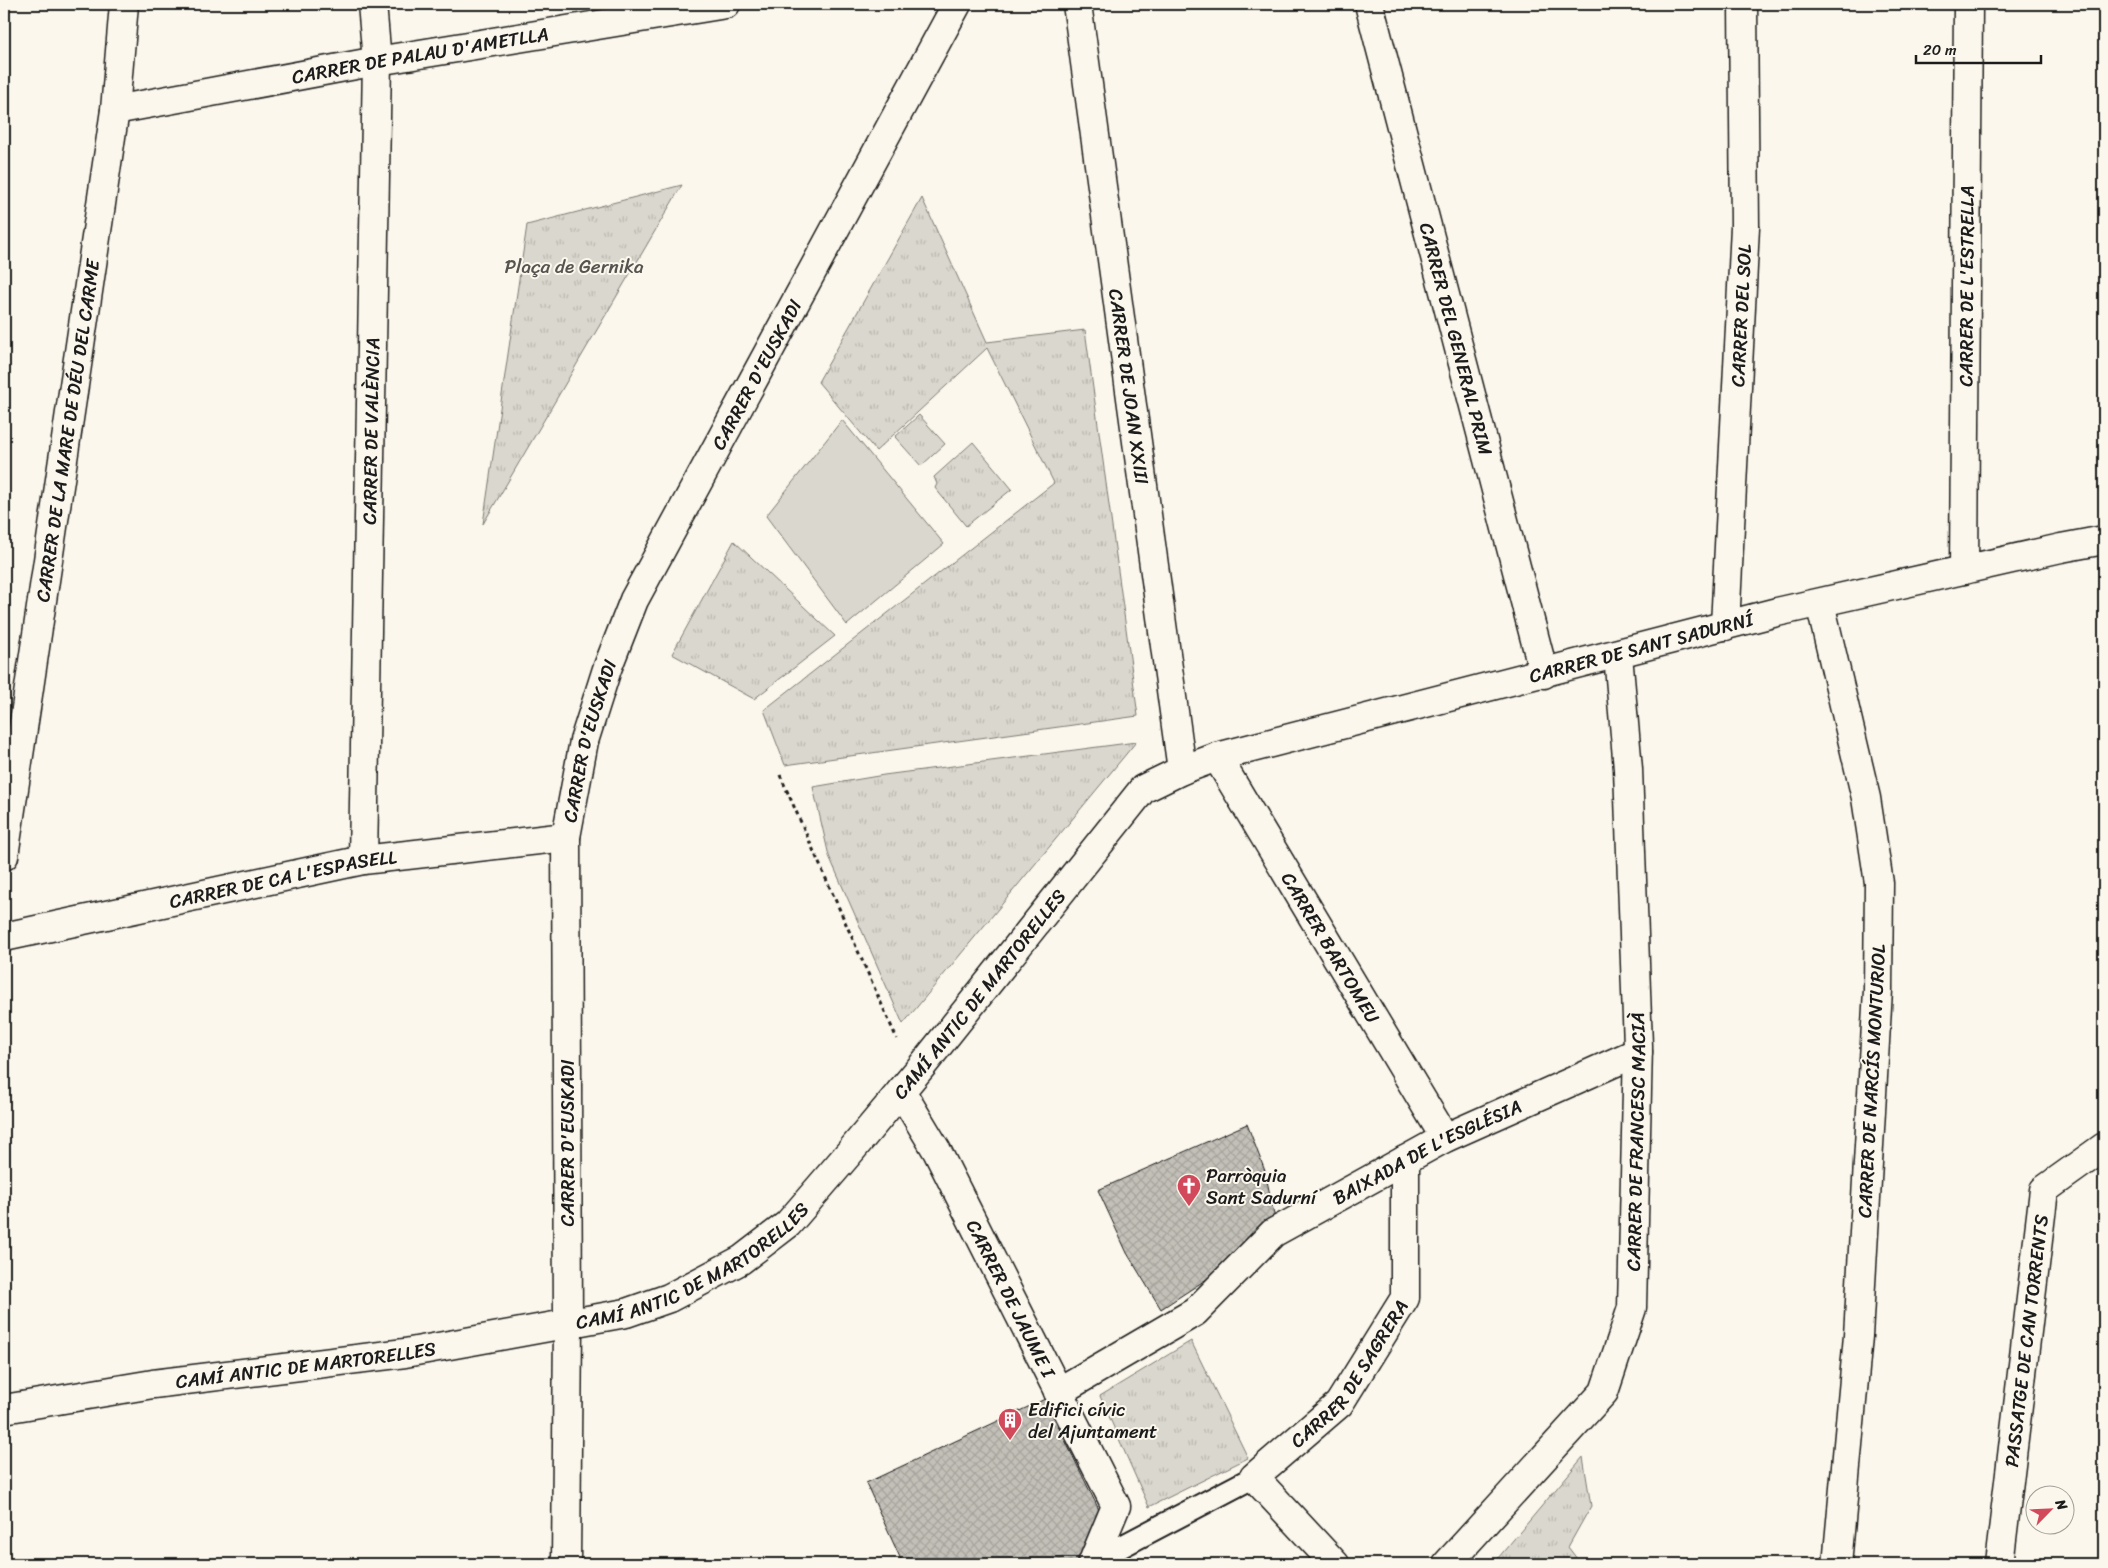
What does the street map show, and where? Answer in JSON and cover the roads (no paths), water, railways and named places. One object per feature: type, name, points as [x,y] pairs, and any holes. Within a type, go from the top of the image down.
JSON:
[{"type":"street","name":"CARRER DE LA MARE DE DÉU DEL CARME","points":[[4,856],[115,110],[124,4]]},
{"type":"street","name":"CARRER DE VALÈNCIA","points":[[363,860],[376,61],[372,4]]},
{"type":"street","name":"CARRER DE PALAU D'AMETLLA","points":[[115,110],[376,61],[726,4]]},
{"type":"street","name":"CARRER D'EUSKADI","points":[[566,1564],[568,1324],[566,837],[584,741],[607,669],[634,600],[957,4]]},
{"type":"street","name":"CARRER DE JOAN XXIII","points":[[1077,4],[1182,770]]},
{"type":"street","name":"CARRER DEL GENERAL PRIM","points":[[1369,4],[1544,674]]},
{"type":"street","name":"CARRER DEL SOL","points":[[1725,626],[1745,226],[1744,4]]},
{"type":"street","name":"CARRER DE L'ESTRELLA","points":[[1964,570],[1968,4]]},
{"type":"street","name":"CARRER DE SANT SADURNÍ","points":[[1182,770],[1217,757],[1725,626],[1964,570],[2104,540]]},
{"type":"street","name":"CARRER DE NARCÍS MONTURIOL","points":[[1820,603],[1866,798],[1879,883],[1878,990],[1858,1336],[1837,1564]]},
{"type":"street","name":"CARRER DE FRANCESC MACIÀ","points":[[1447,1564],[1604,1392],[1632,1308],[1638,1052],[1628,769],[1618,655]]},
{"type":"street","name":"CARRER BARTOMEU","points":[[1217,757],[1444,1138]]},
{"type":"street","name":"CAMÍ ANTIC DE MARTORELLES","points":[[4,1409],[153,1384],[405,1353],[626,1313],[669,1298],[741,1260],[788,1224],[907,1083],[1143,789],[1182,770]]},
{"type":"street","name":"CARRER DE CA L'ESPASELL","points":[[4,938],[363,860],[566,837]]},
{"type":"street","name":"BAIXADA DE L'ESGLÉSIA","points":[[1058,1392],[1195,1312],[1273,1233],[1444,1138],[1638,1052]]},
{"type":"street","name":"CARRER DE JAUME I","points":[[907,1083],[938,1151],[1116,1506],[1093,1563]]},
{"type":"street","name":"PASSATGE DE CAN TORRENTS","points":[[1998,1564],[2044,1190],[2104,1147]]},
{"type":"street","name":"CARRER DE SAGRERA","points":[[1254,1476],[1340,1404],[1405,1298],[1405,1160]]},
{"type":"street","points":[[1254,1476],[1335,1564]]},
{"type":"lane","points":[[1093,1563],[1254,1476]]},
{"type":"place","name":"Parròquia Sant Sadurní","points":[[1189,1207]]},
{"type":"place","name":"Edifici cívic del Ajuntament","points":[[1010,1441]]},
{"type":"park label","name":"Plaça de Gernika","points":[[574,266]]}]
